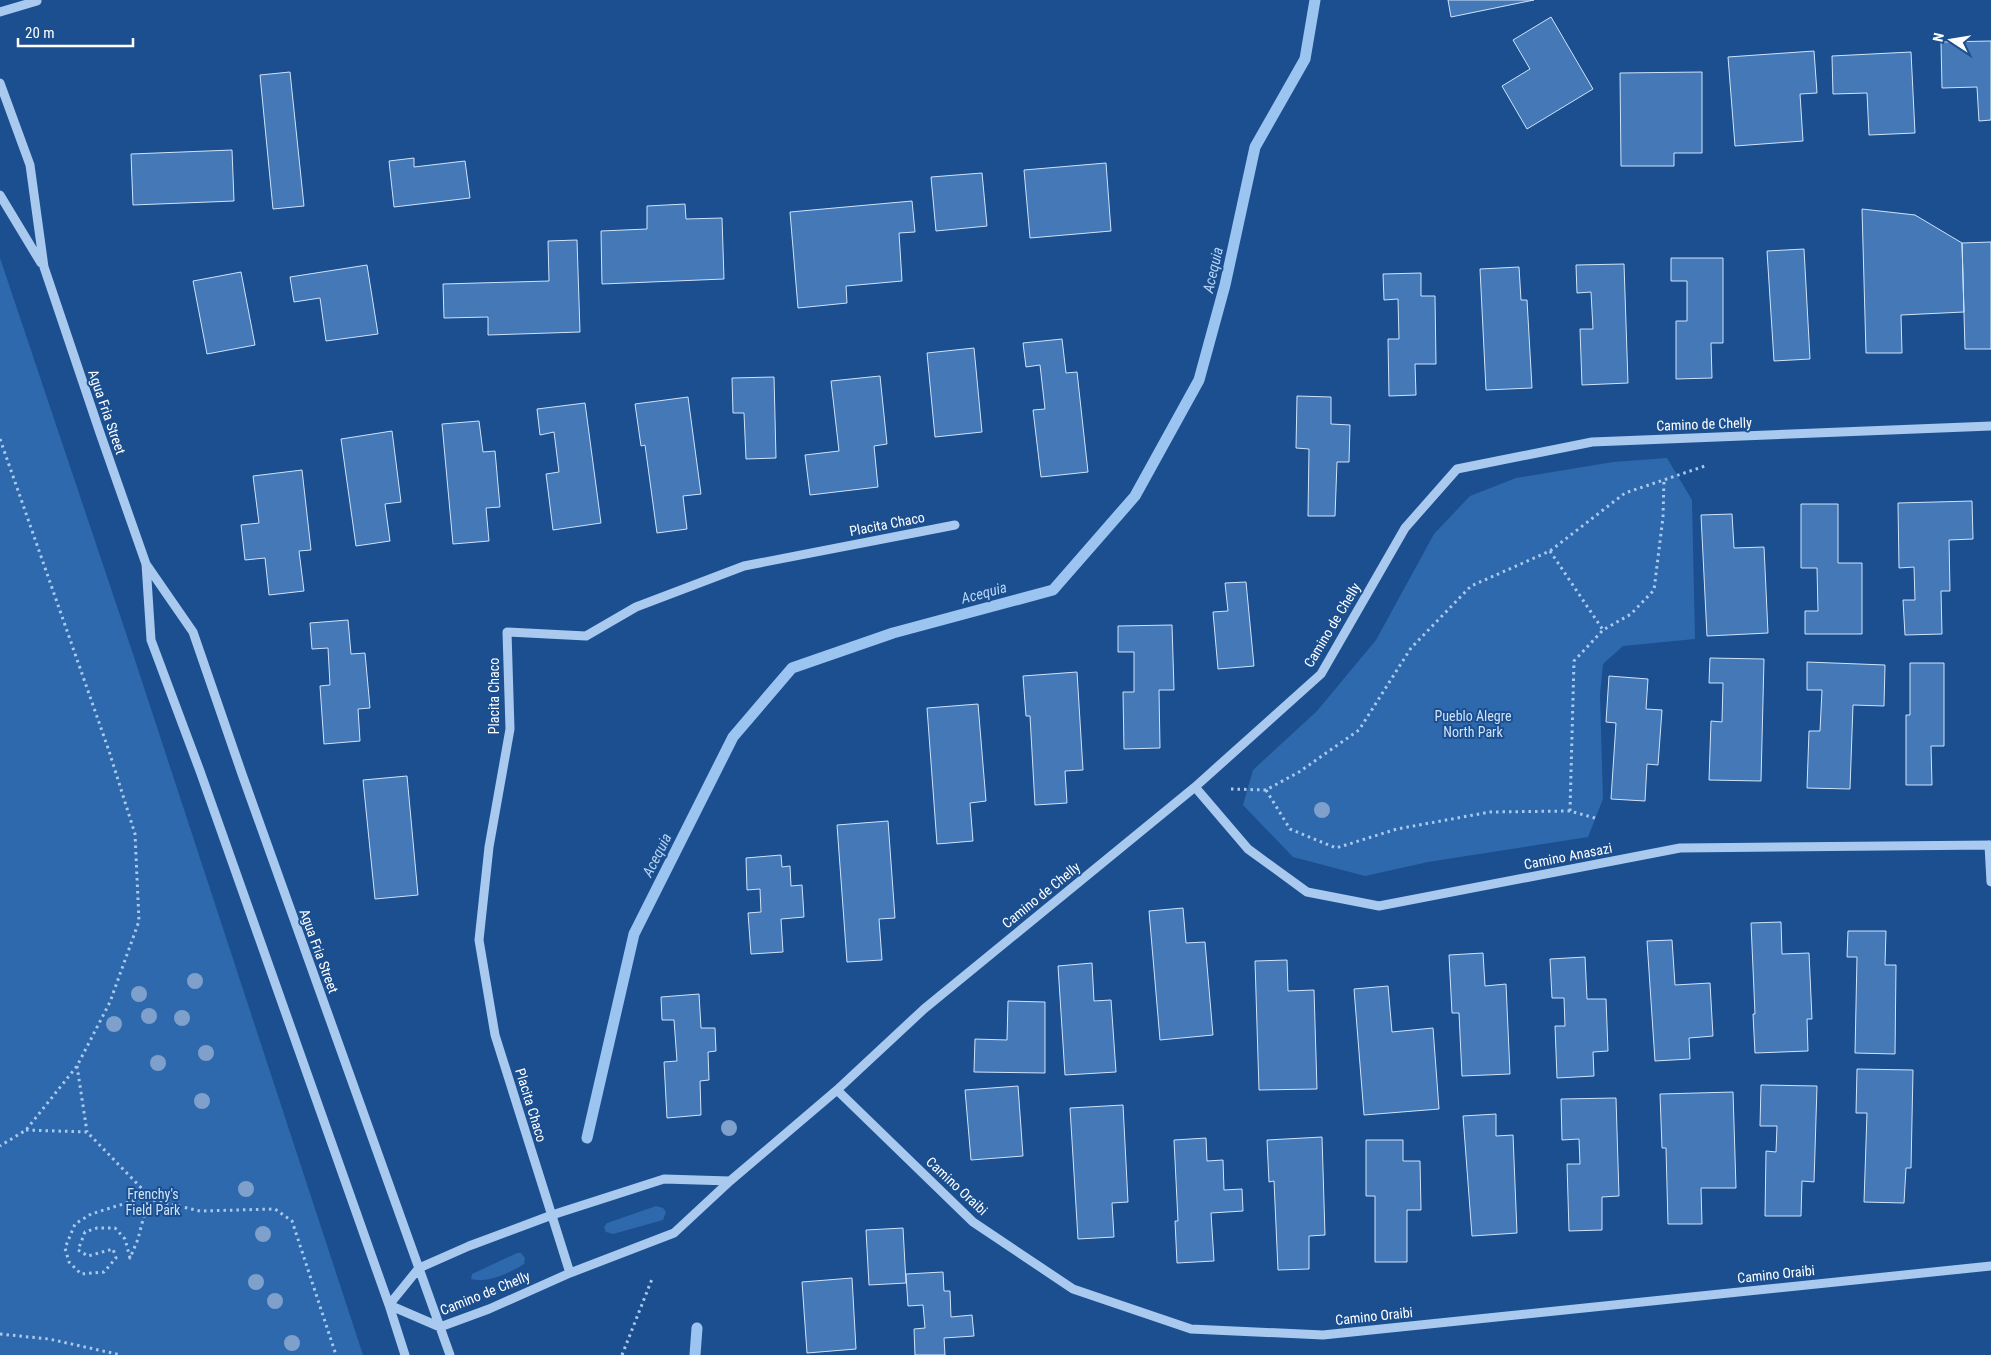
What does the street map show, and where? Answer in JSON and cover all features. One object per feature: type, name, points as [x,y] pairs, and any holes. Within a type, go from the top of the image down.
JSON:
[{"type":"street","points":[[0,12],[37,1]]},
{"type":"street","name":"Agua Fria Street","points":[[0,82],[30,165],[44,268],[146,564],[193,632],[245,784],[450,1355]]},
{"type":"street","name":"Agua Fria Street","points":[[0,195],[44,268]]},
{"type":"street","name":"Camino de Chelly","points":[[389,1305],[440,1327],[489,1309],[570,1273],[674,1233],[730,1181],[837,1090],[924,1009],[1195,787],[1321,674],[1405,528],[1457,468],[1592,442],[1991,426]]},
{"type":"street","name":"Placita Chaco","points":[[570,1273],[495,1035],[479,940],[489,847],[510,730],[507,632],[586,636],[636,606],[744,566],[956,525]]},
{"type":"street","name":"Agua Fria Street","points":[[146,564],[151,640],[203,780],[405,1355]]},
{"type":"street","name":"Camino Anasazi","points":[[1195,787],[1248,849],[1307,892],[1379,906],[1680,848],[1990,844]]},
{"type":"street","points":[[1990,844],[1991,882]]},
{"type":"street","name":"Camino Oraibi","points":[[837,1090],[973,1222],[1050,1274],[1073,1289],[1191,1329],[1323,1335],[1991,1266]]},
{"type":"street","points":[[389,1305],[419,1268],[469,1246],[552,1215],[664,1179],[730,1181]]},
{"type":"path","points":[[0,438],[109,751],[135,834],[139,921],[110,1002],[77,1066],[26,1130],[0,1146]]},
{"type":"path","points":[[1195,787],[1266,790],[1299,772],[1359,730],[1411,648],[1472,586],[1550,551],[1625,493],[1705,466]]},
{"type":"path","points":[[1570,811],[1574,661],[1603,630],[1631,614],[1654,590],[1663,517],[1664,480]]},
{"type":"path","points":[[1550,551],[1603,630]]},
{"type":"path","points":[[1266,790],[1290,829],[1336,848],[1397,829],[1490,812],[1570,811],[1595,818]]},
{"type":"path","points":[[77,1066],[87,1132],[153,1200],[200,1211],[274,1209],[292,1221],[336,1355]]},
{"type":"path","points":[[26,1130],[87,1132]]},
{"type":"path","points":[[149,1196],[138,1239],[130,1258],[125,1238],[115,1228],[97,1228],[85,1232],[78,1250],[88,1256],[113,1249],[116,1258],[104,1272],[81,1274],[69,1262],[64,1248],[76,1224],[91,1214],[149,1196]]},
{"type":"path","points":[[622,1355],[652,1279]]},
{"type":"path","points":[[0,1334],[49,1339],[121,1355]]},
{"type":"green space","name":"Frenchy's Field Park","points":[[0,258],[133,654],[363,1355],[0,1355]]},
{"type":"green space","name":"Pueblo Alegre North Park","points":[[1667,458],[1692,500],[1695,639],[1623,646],[1603,664],[1600,695],[1603,799],[1588,837],[1428,862],[1365,876],[1293,857],[1243,805],[1253,770],[1317,711],[1376,640],[1434,534],[1470,496],[1516,478],[1613,462]]},
{"type":"green space","points":[[656,1206],[663,1208],[666,1212],[663,1220],[613,1234],[606,1232],[604,1227],[607,1223]]},
{"type":"green space","points":[[517,1253],[521,1253],[525,1258],[524,1264],[519,1267],[491,1279],[471,1279],[472,1274]]},
{"type":"building","points":[[1448,0],[1534,0],[1451,17]]},
{"type":"building","points":[[1551,17],[1593,89],[1527,129],[1502,86],[1530,69],[1513,40]]},
{"type":"building","points":[[1991,41],[1991,120],[1979,121],[1977,87],[1942,88],[1941,42]]},
{"type":"building","points":[[1814,51],[1817,93],[1800,94],[1803,141],[1735,146],[1728,57]]},
{"type":"building","points":[[1911,52],[1915,133],[1869,135],[1867,93],[1833,94],[1832,56]]},
{"type":"building","points":[[290,72],[304,206],[273,209],[260,75]]},
{"type":"building","points":[[1702,72],[1702,153],[1674,153],[1674,166],[1621,166],[1620,73]]},
{"type":"building","points":[[232,150],[234,201],[133,205],[131,154]]},
{"type":"building","points":[[414,158],[414,167],[465,161],[470,198],[394,207],[389,161]]},
{"type":"building","points":[[1106,163],[1111,231],[1030,238],[1024,170]]},
{"type":"building","points":[[982,173],[987,226],[936,231],[931,177]]},
{"type":"building","points":[[912,201],[915,232],[899,233],[902,281],[846,286],[847,303],[798,308],[790,212]]},
{"type":"building","points":[[685,204],[686,219],[722,218],[724,279],[602,284],[601,231],[647,229],[647,206]]},
{"type":"building","points":[[1862,209],[1915,215],[1962,243],[1964,312],[1901,315],[1902,353],[1866,353]]},
{"type":"building","points":[[577,240],[580,332],[488,335],[488,317],[444,318],[443,284],[549,281],[548,241]]},
{"type":"building","points":[[1991,242],[1991,349],[1965,349],[1962,243]]},
{"type":"building","points":[[1804,249],[1810,359],[1774,361],[1767,251]]},
{"type":"building","points":[[1671,258],[1723,258],[1723,343],[1711,343],[1712,378],[1676,379],[1676,321],[1687,321],[1687,281],[1671,281]]},
{"type":"building","points":[[1624,264],[1628,383],[1582,385],[1580,329],[1593,329],[1591,292],[1577,293],[1576,265]]},
{"type":"building","points":[[367,265],[378,334],[326,341],[320,298],[294,302],[290,277]]},
{"type":"building","points":[[1519,267],[1521,300],[1527,300],[1532,388],[1486,390],[1480,269]]},
{"type":"building","points":[[241,272],[255,345],[207,354],[193,281]]},
{"type":"building","points":[[1421,273],[1421,296],[1435,296],[1436,364],[1415,364],[1416,395],[1389,396],[1388,339],[1399,339],[1398,299],[1384,300],[1383,274]]},
{"type":"building","points":[[1062,339],[1066,373],[1077,372],[1088,472],[1041,477],[1033,410],[1045,409],[1040,365],[1026,367],[1023,343]]},
{"type":"building","points":[[974,348],[982,432],[935,437],[927,353]]},
{"type":"building","points":[[880,376],[887,444],[874,446],[878,487],[810,495],[805,455],[839,451],[831,381]]},
{"type":"building","points":[[774,377],[776,458],[746,459],[744,413],[733,413],[732,378]]},
{"type":"building","points":[[1297,396],[1331,397],[1331,424],[1350,425],[1349,462],[1337,462],[1335,516],[1308,516],[1309,449],[1296,448]]},
{"type":"building","points":[[688,397],[701,494],[683,496],[687,529],[657,533],[645,445],[641,446],[635,404]]},
{"type":"building","points":[[585,403],[601,523],[553,530],[546,474],[559,472],[554,432],[540,435],[537,409]]},
{"type":"building","points":[[479,421],[483,452],[495,451],[500,507],[486,508],[489,541],[453,544],[442,424]]},
{"type":"building","points":[[392,431],[401,502],[385,504],[390,541],[356,546],[341,439]]},
{"type":"building","points":[[302,470],[311,550],[299,551],[304,591],[269,595],[265,558],[245,560],[241,525],[259,523],[253,476]]},
{"type":"building","points":[[1972,501],[1973,539],[1949,540],[1950,591],[1941,591],[1942,634],[1905,635],[1903,600],[1915,600],[1914,567],[1899,568],[1898,503]]},
{"type":"building","points":[[1801,504],[1838,504],[1838,563],[1862,563],[1862,634],[1805,634],[1805,611],[1818,611],[1817,568],[1801,568]]},
{"type":"building","points":[[1732,514],[1734,548],[1764,547],[1768,633],[1707,636],[1701,515]]},
{"type":"building","points":[[1246,582],[1254,666],[1218,669],[1213,612],[1228,611],[1225,583]]},
{"type":"building","points":[[348,620],[351,654],[365,653],[370,708],[358,709],[360,741],[324,744],[320,686],[330,685],[328,648],[312,649],[310,623]]},
{"type":"building","points":[[1172,625],[1174,690],[1159,690],[1160,748],[1124,749],[1123,692],[1134,692],[1134,652],[1118,652],[1118,626]]},
{"type":"building","points":[[1710,658],[1764,659],[1761,781],[1709,780],[1711,721],[1722,722],[1723,683],[1709,683]]},
{"type":"building","points":[[1807,662],[1885,665],[1884,706],[1853,705],[1850,789],[1807,788],[1809,731],[1820,731],[1822,690],[1807,690]]},
{"type":"building","points":[[1910,663],[1944,663],[1944,746],[1931,746],[1932,785],[1906,785],[1906,715],[1910,715]]},
{"type":"building","points":[[1077,672],[1083,770],[1065,771],[1067,803],[1035,805],[1030,716],[1026,716],[1023,676]]},
{"type":"building","points":[[1609,676],[1648,679],[1646,709],[1662,710],[1658,765],[1647,764],[1645,801],[1611,799],[1616,723],[1606,722]]},
{"type":"building","points":[[978,704],[986,801],[970,803],[973,841],[937,844],[927,708]]},
{"type":"building","points":[[407,776],[418,895],[375,899],[363,780]]},
{"type":"building","points":[[888,821],[895,918],[879,919],[882,960],[847,962],[837,825]]},
{"type":"building","points":[[781,855],[782,867],[790,866],[791,886],[802,885],[804,917],[781,919],[783,952],[751,954],[748,913],[761,912],[760,889],[747,890],[746,858]]},
{"type":"building","points":[[1183,908],[1186,943],[1205,942],[1213,1035],[1160,1040],[1149,911]]},
{"type":"building","points":[[1781,922],[1782,954],[1809,953],[1812,1019],[1807,1019],[1808,1051],[1755,1053],[1751,923]]},
{"type":"building","points":[[1848,931],[1886,931],[1885,965],[1896,965],[1895,1054],[1855,1053],[1857,957],[1847,957]]},
{"type":"building","points":[[1672,940],[1675,985],[1710,983],[1713,1036],[1689,1038],[1690,1059],[1655,1061],[1647,941]]},
{"type":"building","points":[[1483,953],[1485,986],[1506,984],[1510,1074],[1462,1076],[1459,1013],[1452,1013],[1449,955]]},
{"type":"building","points":[[1585,957],[1587,999],[1606,999],[1608,1051],[1593,1052],[1594,1076],[1557,1078],[1555,1026],[1565,1026],[1564,998],[1552,998],[1550,959]]},
{"type":"building","points":[[1287,960],[1288,991],[1314,990],[1317,1089],[1259,1090],[1255,961]]},
{"type":"building","points":[[1092,963],[1094,1001],[1111,1000],[1116,1072],[1065,1075],[1058,966]]},
{"type":"building","points":[[1388,986],[1392,1032],[1433,1028],[1439,1109],[1364,1115],[1354,989]]},
{"type":"building","points":[[699,994],[701,1028],[715,1028],[716,1051],[708,1052],[709,1080],[700,1081],[701,1115],[667,1118],[664,1062],[677,1061],[674,1020],[662,1020],[661,997]]},
{"type":"building","points":[[1008,1001],[1045,1002],[1045,1073],[974,1072],[975,1039],[1007,1040]]},
{"type":"building","points":[[1857,1069],[1913,1070],[1911,1168],[1906,1168],[1904,1203],[1864,1202],[1867,1113],[1856,1113]]},
{"type":"building","points":[[1761,1085],[1817,1086],[1814,1182],[1802,1181],[1801,1216],[1765,1216],[1766,1151],[1776,1152],[1777,1126],[1760,1126]]},
{"type":"building","points":[[1018,1086],[1023,1156],[971,1160],[965,1090]]},
{"type":"building","points":[[1733,1092],[1736,1188],[1701,1188],[1702,1224],[1668,1224],[1666,1148],[1662,1148],[1660,1094]]},
{"type":"building","points":[[1616,1098],[1619,1196],[1602,1197],[1602,1230],[1569,1231],[1567,1164],[1580,1164],[1579,1139],[1562,1140],[1561,1099]]},
{"type":"building","points":[[1123,1105],[1128,1202],[1112,1203],[1114,1237],[1078,1239],[1070,1108]]},
{"type":"building","points":[[1496,1114],[1496,1136],[1513,1135],[1517,1233],[1472,1236],[1463,1116]]},
{"type":"building","points":[[1322,1137],[1325,1235],[1309,1236],[1309,1269],[1278,1270],[1274,1181],[1269,1182],[1267,1140]]},
{"type":"building","points":[[1206,1138],[1207,1161],[1223,1160],[1224,1190],[1242,1189],[1243,1211],[1211,1213],[1214,1261],[1177,1263],[1175,1221],[1178,1221],[1174,1140]]},
{"type":"building","points":[[1366,1140],[1403,1140],[1403,1161],[1420,1161],[1421,1210],[1407,1210],[1407,1262],[1375,1262],[1375,1196],[1366,1196]]},
{"type":"building","points":[[903,1228],[906,1283],[869,1285],[866,1230]]},
{"type":"building","points":[[943,1272],[944,1291],[950,1291],[951,1317],[972,1315],[974,1336],[944,1338],[945,1355],[915,1355],[914,1329],[925,1328],[923,1305],[908,1306],[906,1274]]},
{"type":"building","points":[[852,1278],[856,1349],[807,1353],[802,1282]]},
{"type":"waterway","name":"Acequia","points":[[587,1138],[634,934],[733,737],[792,668],[893,633],[1053,590],[1135,496],[1199,380],[1225,285],[1255,147],[1305,59],[1315,0]]},
{"type":"waterway","points":[[695,1355],[697,1328]]}]
